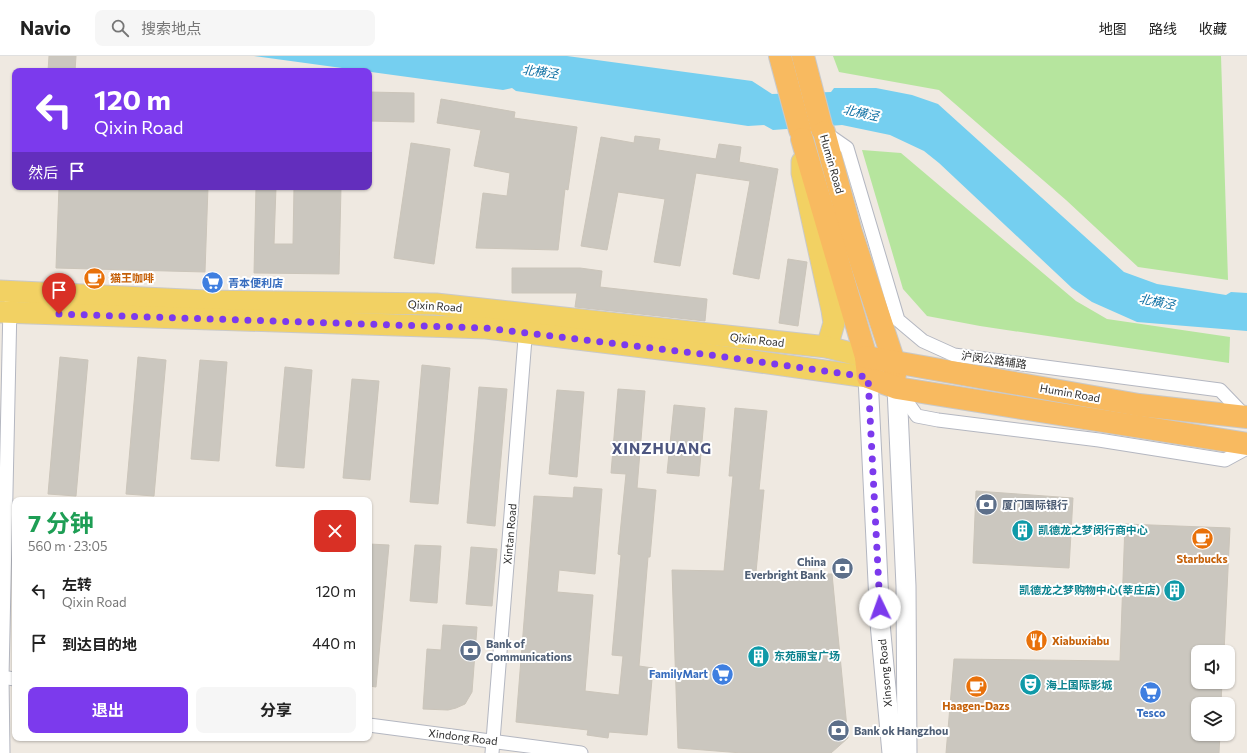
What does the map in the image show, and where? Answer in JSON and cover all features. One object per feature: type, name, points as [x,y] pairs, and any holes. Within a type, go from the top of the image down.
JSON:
[{"type":"highway","name":"Humin Road","points":[[805,60],[851,232],[894,362],[897,388]]},
{"type":"highway","name":"Humin Road","points":[[782,61],[801,134],[867,367],[897,388],[1247,444]]},
{"type":"highway","name":"Humin Road","points":[[867,367],[894,362],[1139,405],[1247,417]]},
{"type":"main road","points":[[801,134],[802,173],[834,323],[827,347]]},
{"type":"main road","name":"Qixin Road","points":[[5,291],[206,301],[436,304],[526,324],[710,355],[867,367]]},
{"type":"main road","name":"Qixin Road","points":[[5,312],[486,328],[526,324],[827,347],[867,367]]},
{"type":"main road","name":"Xinsong Road","points":[[867,367],[880,624],[892,753]]},
{"type":"main road","name":"Xinsong Road","points":[[897,388],[906,586],[908,753]]},
{"type":"street","name":"沪闵公路辅路","points":[[823,131],[847,148],[898,320],[923,341],[954,355],[1220,390],[1247,417]]},
{"type":"street","points":[[3,753],[1,677],[5,291]]},
{"type":"street","name":"Xintan Road","points":[[492,747],[526,324]]},
{"type":"street","points":[[897,388],[917,416],[938,420],[1099,440],[1225,460],[1247,448]]},
{"type":"street","points":[[1,677],[12,679]]},
{"type":"street","name":"Xindong Road","points":[[372,726],[492,747],[581,753]]},
{"type":"green space","points":[[833,56],[1221,56],[1228,280],[1138,267],[1066,200],[939,90],[839,72]]},
{"type":"green space","points":[[862,150],[901,153],[1076,301],[1107,319],[1230,337],[1229,363],[980,326],[927,316],[903,289]]},
{"type":"water","name":"北横泾","points":[[254,56],[567,56],[752,81],[772,94],[831,92],[834,88],[876,88],[912,95],[938,104],[1124,272],[1157,284],[1226,295],[1231,292],[1247,293],[1247,331],[1137,322],[1092,302],[1072,288],[939,163],[924,151],[890,135],[842,125],[773,130],[764,125],[748,126],[516,91],[512,88],[503,90],[372,72],[372,68],[342,68]]},
{"type":"building","points":[[49,56],[76,56],[75,68],[48,68]]},
{"type":"building","points":[[372,92],[414,93],[414,122],[372,121]]},
{"type":"building","points":[[441,99],[515,112],[514,118],[577,127],[568,190],[565,189],[558,250],[476,248],[483,193],[507,196],[510,173],[474,166],[481,130],[437,123]]},
{"type":"building","points":[[635,136],[660,139],[658,150],[716,159],[719,144],[741,147],[739,162],[778,169],[759,279],[733,274],[750,181],[696,173],[680,266],[654,262],[665,199],[618,192],[607,250],[581,246],[601,137],[634,143]]},
{"type":"building","points":[[411,143],[450,149],[434,264],[394,258]]},
{"type":"building","points":[[59,190],[208,190],[205,272],[56,268]]},
{"type":"building","points":[[256,190],[276,190],[274,244],[293,244],[294,190],[341,190],[339,274],[254,273]]},
{"type":"building","points":[[788,259],[807,262],[798,326],[779,323]]},
{"type":"building","points":[[512,268],[580,268],[602,271],[600,287],[707,299],[705,321],[575,307],[577,293],[512,293]]},
{"type":"building","points":[[60,357],[88,360],[76,496],[48,494]]},
{"type":"building","points":[[138,357],[166,360],[154,496],[126,494]]},
{"type":"building","points":[[200,360],[227,362],[219,461],[191,459]]},
{"type":"building","points":[[422,365],[450,368],[438,504],[410,502]]},
{"type":"building","points":[[285,367],[312,370],[304,468],[276,466]]},
{"type":"building","points":[[352,379],[379,381],[370,480],[343,478]]},
{"type":"building","points":[[479,387],[507,389],[495,526],[467,523]]},
{"type":"building","points":[[618,389],[645,391],[637,488],[656,490],[650,557],[648,557],[639,666],[653,668],[647,735],[609,732],[608,738],[587,735],[588,730],[516,722],[534,496],[573,498],[574,487],[602,489],[595,574],[559,570],[557,592],[593,595],[585,691],[619,695],[623,656],[612,655],[621,555],[618,554],[626,474],[611,473]]},
{"type":"building","points":[[557,390],[584,392],[577,477],[549,474]]},
{"type":"building","points":[[674,405],[705,408],[699,476],[667,473]]},
{"type":"building","name":"东苑丽宝广场","points":[[735,408],[767,411],[759,490],[764,490],[756,572],[832,574],[848,738],[831,753],[742,753],[678,748],[672,570],[724,571],[733,476],[729,476]]},
{"type":"building","name":"凯德龙之梦闵行商中心","points":[[976,491],[1073,498],[1069,568],[973,563]]},
{"type":"building","name":"凯德龙之梦购物中心(莘庄店)","points":[[1125,524],[1230,528],[1224,645],[1191,645],[1191,689],[1222,689],[1221,697],[1191,697],[1191,741],[1220,741],[1219,753],[946,753],[954,659],[1120,661]]},
{"type":"building","points":[[372,544],[389,545],[376,687],[372,686]]},
{"type":"building","points":[[415,545],[441,546],[437,603],[410,601]]},
{"type":"building","points":[[471,547],[497,549],[492,606],[466,604]]},
{"type":"building","points":[[443,625],[477,627],[472,692],[465,704],[456,708],[448,710],[423,709],[427,649],[441,650]]},
{"type":"place","name":"猫王咖啡","points":[[95,278]]},
{"type":"place","name":"青本便利店","points":[[213,283]]},
{"type":"place","name":"厦门国际银行","points":[[986,505]]},
{"type":"place","name":"凯德龙之梦闵行商中心","points":[[1023,530]]},
{"type":"place","name":"Starbucks","points":[[1202,539]]},
{"type":"place","name":"China Everbright Bank","points":[[842,568]]},
{"type":"place","name":"凯德龙之梦购物中心(莘庄店)","points":[[1175,590]]},
{"type":"place","name":"Xiabuxiabu","points":[[1036,641]]},
{"type":"place","name":"Bank of Communications","points":[[471,650]]},
{"type":"place","name":"东苑丽宝广场","points":[[758,656]]},
{"type":"place","name":"FamilyMart","points":[[723,674]]},
{"type":"place","name":"海上国际影城","points":[[1030,685]]},
{"type":"place","name":"Haagen-Dazs","points":[[976,686]]},
{"type":"place","name":"Tesco","points":[[1151,693]]},
{"type":"place","name":"Bank ok Hangzhou","points":[[839,731]]},
{"type":"district","name":"XINZHUANG","points":[[662,449]]},
{"type":"route","points":[[59,314],[486,328],[710,355],[868,377],[880,608]]}]
